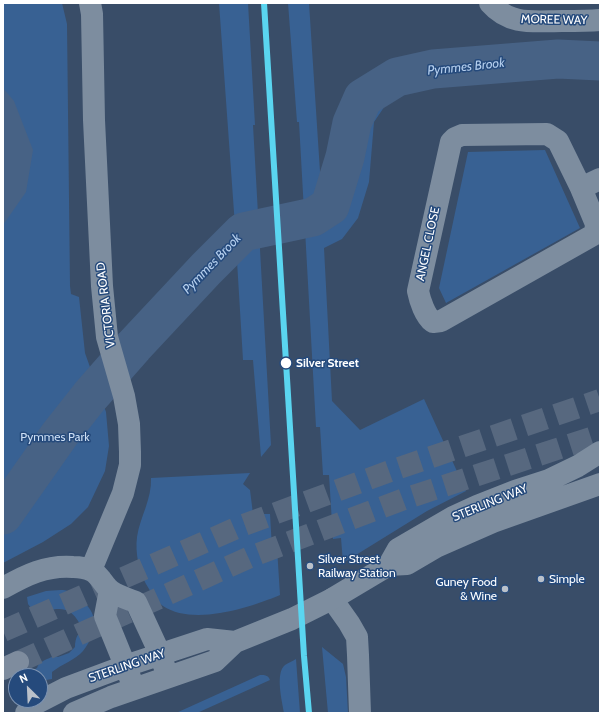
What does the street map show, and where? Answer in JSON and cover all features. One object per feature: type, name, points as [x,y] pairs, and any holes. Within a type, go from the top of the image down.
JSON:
[{"type":"street","name":"VICTORIA ROAD","points":[[90,3],[92,14],[94,120],[102,286],[107,337],[124,396],[129,424],[130,465],[123,492],[91,570]]},
{"type":"street","name":"MOREE WAY","points":[[490,3],[496,10],[509,18],[524,22],[600,20]]},
{"type":"street","name":"ANGEL CLOSE","points":[[547,134],[558,141],[581,188],[596,224],[595,234],[441,321],[433,322],[428,318],[418,291],[449,147],[455,138],[462,135],[547,134]]},
{"type":"street","points":[[581,188],[600,179]]},
{"type":"street","name":"STERLING WAY","points":[[389,565],[398,549],[453,517],[509,493],[549,480],[578,466],[600,452]]},
{"type":"street","name":"STERLING WAY","points":[[74,713],[135,688],[215,660],[234,642],[292,619],[332,599],[389,565],[407,564],[436,547],[493,522],[600,484]]},
{"type":"street","points":[[3,588],[47,568],[71,567],[91,570],[99,575],[110,590],[136,602],[160,654],[168,677]]},
{"type":"street","points":[[110,590],[105,616],[135,688]]},
{"type":"street","points":[[332,599],[357,637],[360,713]]},
{"type":"street","name":"STERLING WAY","points":[[26,713],[33,705],[66,688],[160,654],[207,639],[234,642]]},
{"type":"green space","name":"Pymmes Park","points":[[3,3],[62,3],[67,24],[70,286],[71,294],[79,297],[85,353],[106,412],[109,446],[105,471],[88,507],[71,524],[43,542],[3,563]]},
{"type":"green space","points":[[219,3],[248,3],[255,125],[253,125],[271,445],[261,457],[253,360],[243,360],[237,261],[134,367],[124,340],[198,262],[196,261],[214,244],[213,242],[235,226]]},
{"type":"green space","points":[[288,3],[309,3],[321,187],[337,151],[348,110],[360,87],[388,65],[466,49],[600,43],[600,73],[522,72],[411,80],[397,88],[374,122],[369,182],[358,218],[342,239],[324,248],[332,401],[360,430],[424,399],[466,491],[427,511],[343,563],[341,538],[333,539],[329,475],[323,475],[320,427],[316,427],[299,122],[297,122]]},
{"type":"green space","points":[[545,150],[580,228],[446,303],[439,288],[468,152]]},
{"type":"green space","points":[[250,473],[243,484],[250,490],[253,514],[270,514],[272,548],[277,548],[280,595],[253,605],[221,613],[205,615],[190,615],[175,612],[160,604],[155,599],[146,584],[141,573],[137,555],[137,537],[150,493],[151,478]]},
{"type":"green space","points":[[66,590],[85,604],[93,616],[94,630],[88,644],[76,657],[52,672],[52,679],[48,680],[48,668],[37,668],[38,666],[44,660],[69,653],[75,647],[76,638],[79,633],[87,627],[85,623],[80,624],[70,612],[65,610],[54,609],[34,612],[28,604],[27,597],[46,591]]},
{"type":"green space","points":[[322,647],[343,664],[346,677],[348,713],[328,713]]},
{"type":"green space","points":[[296,659],[300,713],[284,713],[280,688],[280,674],[285,665]]},
{"type":"green space","points":[[260,675],[268,677],[270,680],[197,713],[176,713]]},
{"type":"shaded area","points":[[3,88],[14,101],[33,150],[26,192],[3,225]]},
{"type":"waterway","name":"Pymmes Brook","points":[[3,515],[60,434],[90,396],[134,346],[243,232],[313,217],[330,206],[345,157],[352,123],[363,98],[397,77],[433,69],[558,59],[600,61]]},
{"type":"tunnel","points":[[3,631],[241,526],[393,470],[600,400]]},
{"type":"tunnel","points":[[18,662],[250,557],[404,499],[600,435]]},
{"type":"transit line","points":[[264,3],[304,656],[309,713]]},
{"type":"place","name":"Silver Street","points":[[286,363]]},
{"type":"place","name":"Silver Street Railway Station","points":[[310,566]]},
{"type":"place","name":"Simple","points":[[541,579]]},
{"type":"place","name":"Guney Food & Wine","points":[[505,589]]}]
